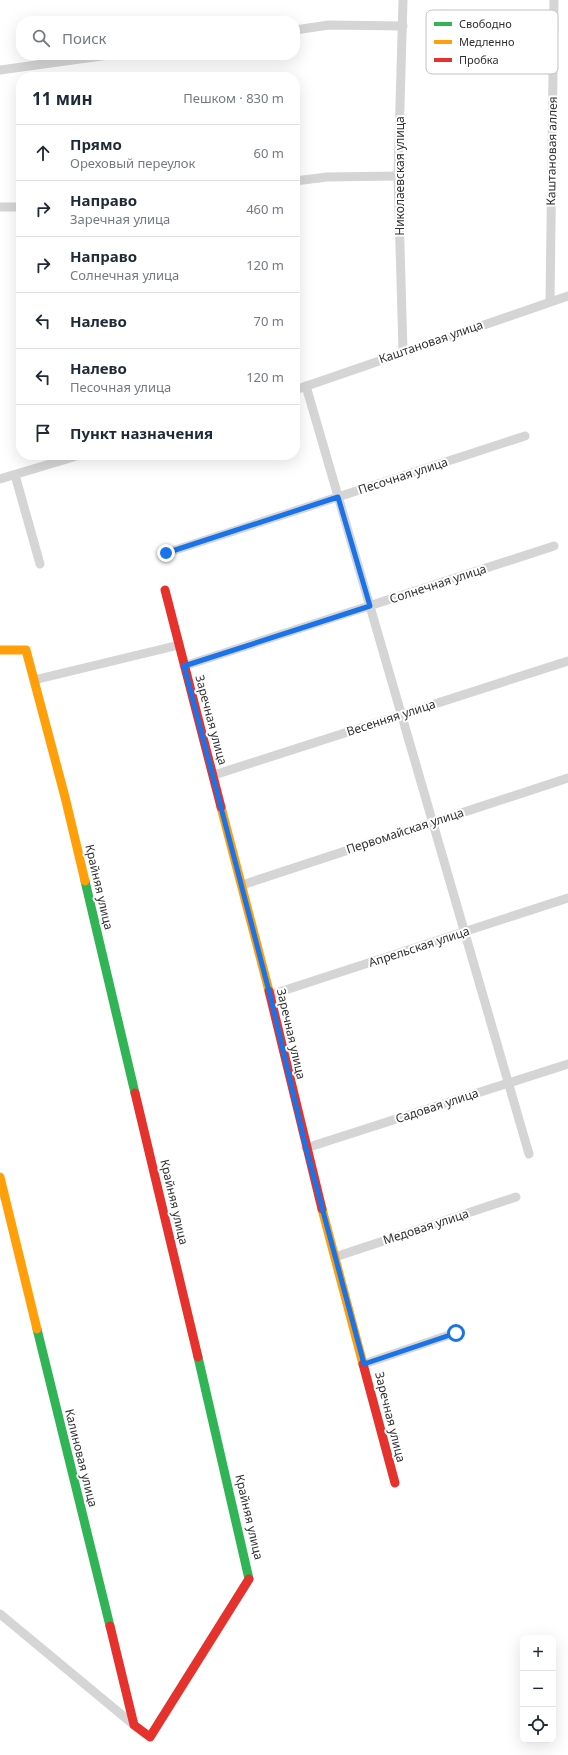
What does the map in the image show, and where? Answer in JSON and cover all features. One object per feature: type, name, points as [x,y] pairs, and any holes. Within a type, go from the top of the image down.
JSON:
[{"type":"street","name":"Николаевская улица","points":[[403,351],[398,176],[404,0]]},
{"type":"street","name":"Каштановая аллея","points":[[554,0],[554,10]]},
{"type":"street","points":[[300,29],[329,25],[403,26]]},
{"type":"street","points":[[0,70],[73,60]]},
{"type":"street","name":"Каштановая аллея","points":[[550,302],[553,74]]},
{"type":"street","points":[[300,181],[327,177],[398,176]]},
{"type":"street","points":[[0,207],[16,207]]},
{"type":"street","name":"Каштановая улица","points":[[300,388],[403,351],[568,296]]},
{"type":"street","points":[[306,386],[528,1154]]},
{"type":"street","name":"Песочная улица","points":[[166,553],[525,436]]},
{"type":"street","points":[[0,479],[64,460]]},
{"type":"street","points":[[15,475],[40,564]]},
{"type":"street","name":"Солнечная улица","points":[[184,666],[554,546]]},
{"type":"street","name":"Заречная улица","points":[[165,590],[178,645],[214,775],[270,995],[306,1148],[395,1484]]},
{"type":"street","points":[[34,680],[178,645]]},
{"type":"street","name":"Крайняя улица","points":[[0,650],[26,650],[67,804],[250,1577],[150,1737],[134,1725]]},
{"type":"street","name":"Весенняя улица","points":[[214,775],[568,660]]},
{"type":"street","name":"Первомайская улица","points":[[242,885],[568,778]]},
{"type":"street","name":"Апрельская улица","points":[[270,995],[568,898]]},
{"type":"street","name":"Садовая улица","points":[[306,1148],[568,1064]]},
{"type":"street","name":"Калиновая улица","points":[[0,1177],[134,1725]]},
{"type":"street","name":"Медовая улица","points":[[335,1257],[516,1197]]},
{"type":"street","points":[[364,1364],[456,1333]]},
{"type":"street","points":[[0,1614],[134,1725]]},
{"type":"traffic: fast","points":[[85,881],[135,1093]]},
{"type":"traffic: fast","points":[[37,1329],[110,1626]]},
{"type":"traffic: fast","points":[[198,1357],[249,1579]]},
{"type":"traffic: slow","points":[[0,650],[26,650],[65,797],[85,881]]},
{"type":"traffic: slow","points":[[221,807],[269,991]]},
{"type":"traffic: slow","points":[[0,1177],[37,1329]]},
{"type":"traffic: slow","points":[[322,1209],[363,1364]]},
{"type":"traffic: jam","points":[[165,590],[221,807]]},
{"type":"traffic: jam","points":[[269,991],[322,1209]]},
{"type":"traffic: jam","points":[[135,1093],[198,1357]]},
{"type":"traffic: jam","points":[[363,1364],[395,1483]]},
{"type":"traffic: jam","points":[[110,1626],[134,1725],[150,1737],[249,1579]]},
{"type":"route","points":[[166,553],[338,497],[370,606],[184,666],[214,775],[270,995],[306,1148],[364,1364],[456,1333]]}]
